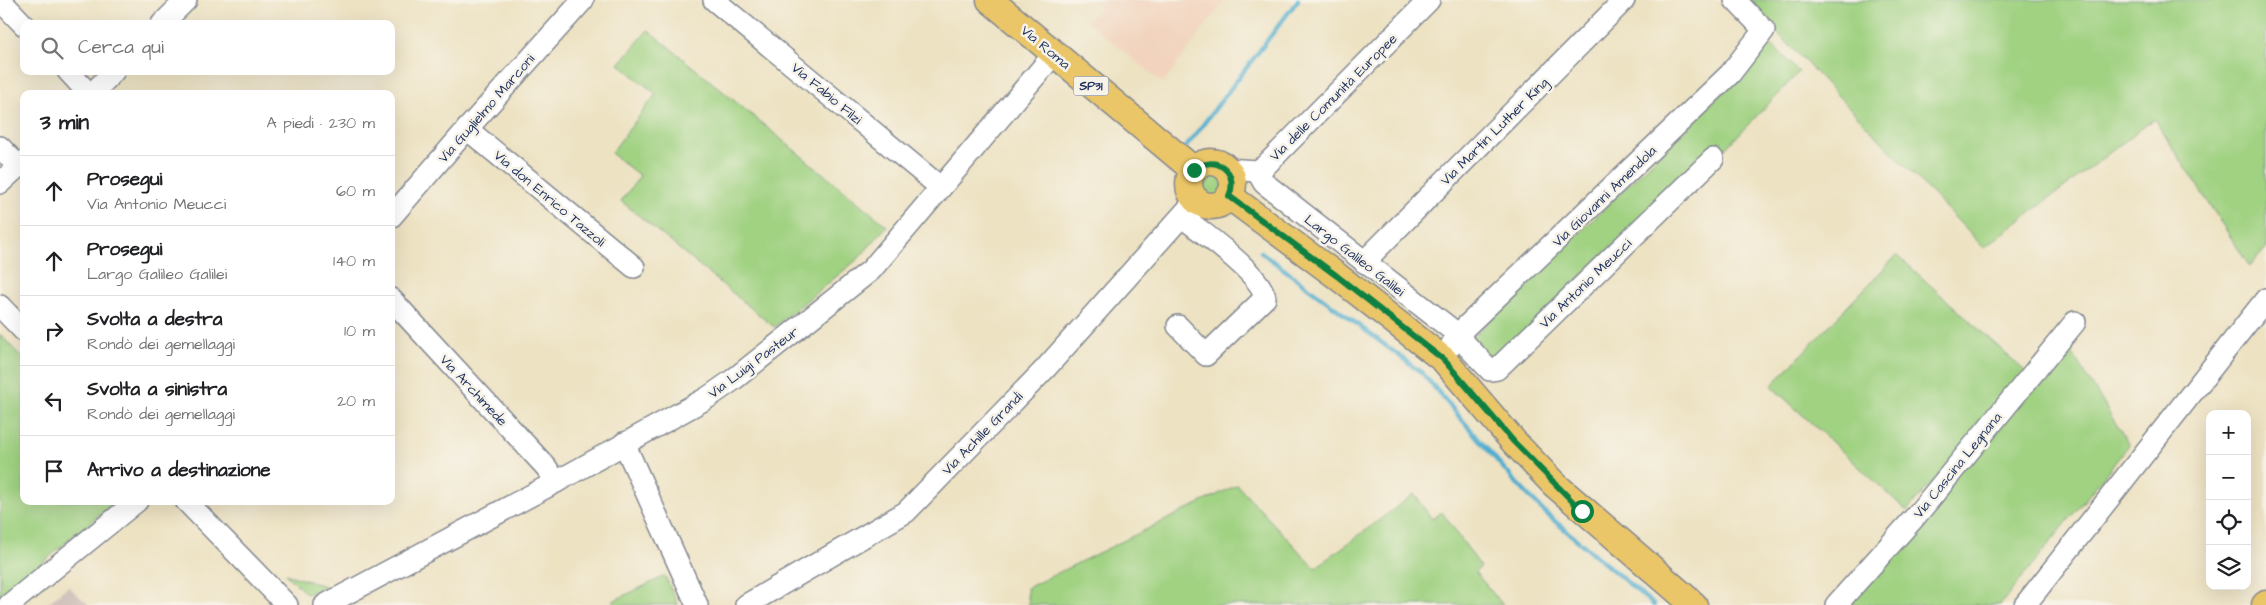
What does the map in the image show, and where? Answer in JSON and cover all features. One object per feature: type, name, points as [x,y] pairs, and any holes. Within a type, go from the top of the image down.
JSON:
[{"type":"main road","name":"Via Roma","points":[[990,0],[1194,170]]},
{"type":"main road","points":[[1213,162],[1226,169],[1232,182],[1229,196],[1217,205],[1189,208],[1190,176],[1194,170],[1199,166],[1213,162]]},
{"type":"main road","name":"Largo Galileo Galilei","points":[[1229,196],[1360,294],[1444,360],[1514,442],[1582,511],[1694,605]]},
{"type":"street","points":[[0,0],[20,21]]},
{"type":"street","points":[[166,20],[186,0]]},
{"type":"street","name":"Via Guglielmo Marconi","points":[[395,212],[466,129],[583,0]]},
{"type":"street","name":"Via Fabio Filzi","points":[[714,0],[940,187]]},
{"type":"street","name":"Via delle Comunità Europee","points":[[1226,169],[1257,171],[1265,166],[1429,0]]},
{"type":"street","name":"Via Martin Luther King","points":[[1364,262],[1624,0]]},
{"type":"street","name":"Via Giovanni Amendola","points":[[1444,360],[1457,335],[1730,74],[1764,30],[1735,0]]},
{"type":"street","name":"Via Luigi Pasteur","points":[[326,605],[556,482],[707,398],[727,384],[871,270],[1054,54]]},
{"type":"street","points":[[72,75],[87,90]]},
{"type":"street","points":[[95,90],[110,75]]},
{"type":"street","name":"Via don Enrico Tazzoli","points":[[466,129],[634,267]]},
{"type":"street","points":[[0,147],[20,163]]},
{"type":"street","name":"Via Antonio Meucci","points":[[1457,335],[1490,370],[1496,369],[1712,159]]},
{"type":"street","points":[[0,184],[20,165]]},
{"type":"street","name":"Largo Galileo Galilei","points":[[1257,171],[1264,183],[1457,335]]},
{"type":"street","points":[[1178,326],[1206,355],[1265,298],[1262,287],[1229,254],[1189,208]]},
{"type":"street","name":"Via Achille Grandi","points":[[746,605],[906,512],[1044,369],[1189,208]]},
{"type":"street","points":[[2025,605],[2266,299]]},
{"type":"street","name":"Via Archimede","points":[[395,303],[546,467],[556,482]]},
{"type":"street","points":[[0,306],[20,327]]},
{"type":"street","name":"Via Cascina Legnana","points":[[1836,605],[1915,517],[2075,322]]},
{"type":"street","points":[[624,443],[697,605]]},
{"type":"street","points":[[9,605],[132,505]]},
{"type":"street","points":[[190,505],[287,605]]},
{"type":"shaded area","points":[[1092,0],[1225,0],[1163,83],[1087,21],[1100,7]]},
{"type":"shaded area","points":[[68,586],[89,605],[46,605]]},
{"type":"green space","points":[[1746,0],[2266,0],[2266,248],[2250,267],[2154,119],[1984,248]]},
{"type":"green space","points":[[648,30],[887,226],[858,259],[774,327],[621,201],[640,176],[611,153],[656,94],[619,64]]},
{"type":"green space","points":[[1769,42],[1799,72],[1721,153],[1714,147],[1494,361],[1472,338],[1748,68]]},
{"type":"green space","points":[[1211,169],[1221,173],[1225,183],[1221,193],[1211,197],[1201,193],[1197,183],[1201,173]]},
{"type":"green space","points":[[1897,255],[2027,373],[1907,511],[1771,386]]},
{"type":"green space","points":[[0,334],[20,356],[20,505],[111,505],[0,598]]},
{"type":"green space","points":[[2071,351],[2129,445],[2000,605],[1844,605],[2053,361]]},
{"type":"green space","points":[[1237,485],[1315,568],[1414,494],[1432,519],[1442,512],[1481,567],[1475,572],[1503,605],[1029,605],[1027,588]]},
{"type":"green space","points":[[285,574],[325,586],[307,594]]},
{"type":"green space","points":[[665,576],[678,605],[615,605],[613,601]]},
{"type":"waterway","points":[[1186,147],[1298,0]]},
{"type":"waterway","points":[[1261,252],[1422,373],[1512,478],[1544,512],[1654,605]]},
{"type":"route","points":[[1194,170],[1206,163],[1220,164],[1231,175],[1232,190],[1229,196],[1406,328],[1444,360],[1470,388],[1514,442],[1582,511]]}]
